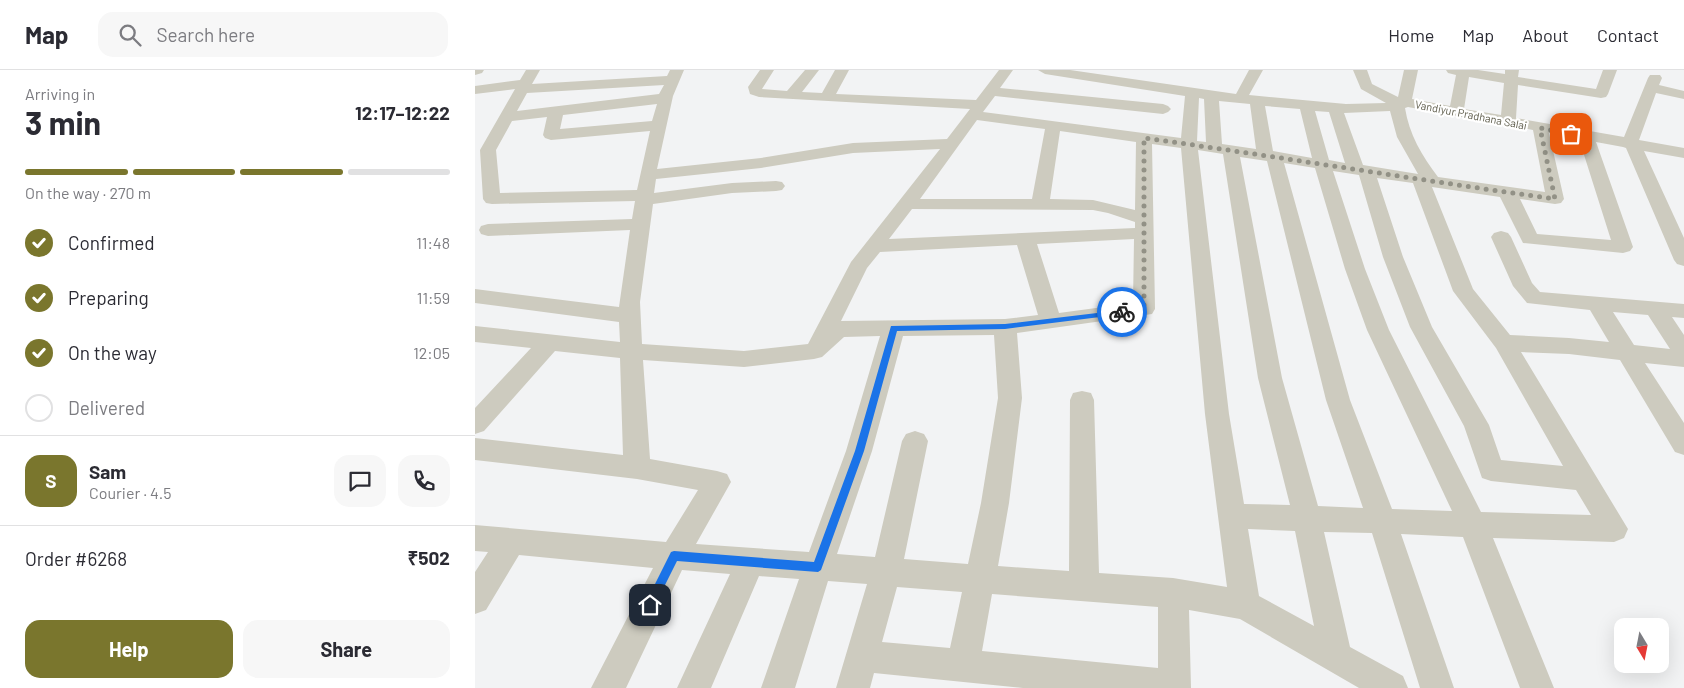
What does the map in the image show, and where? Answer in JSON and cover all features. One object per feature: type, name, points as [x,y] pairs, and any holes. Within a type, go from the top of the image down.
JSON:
[{"type":"street","points":[[767,70],[755,87],[755,91],[791,96],[977,110],[1053,126],[1212,147],[1427,182],[1555,199],[1540,128]]},
{"type":"street","points":[[791,96],[813,70]]},
{"type":"street","points":[[826,98],[842,70]]},
{"type":"street","points":[[815,350],[858,266],[907,204],[1006,70]]},
{"type":"street","points":[[1045,70],[1076,72],[1201,95],[1307,106],[1371,110],[1403,104]]},
{"type":"street","points":[[1144,86],[1153,70]]},
{"type":"street","points":[[1240,99],[1256,70]]},
{"type":"street","name":"Vandiyur Pradhana Salai","points":[[1361,70],[1366,86],[1391,100],[1403,104],[1684,153]]},
{"type":"street","points":[[1232,516],[1614,529],[1504,343],[1463,291],[1427,182],[1407,142],[1398,115],[1403,104],[1411,70]]},
{"type":"street","points":[[1456,112],[1458,71],[1511,74],[1601,94],[1609,70]]},
{"type":"street","points":[[1508,122],[1511,74]]},
{"type":"street","points":[[475,90],[527,81],[672,83]]},
{"type":"street","points":[[527,81],[488,150],[492,199],[646,190],[776,186]]},
{"type":"street","points":[[506,117],[557,111],[672,83]]},
{"type":"street","points":[[637,468],[629,302],[646,190],[659,126],[672,83]]},
{"type":"street","points":[[1684,95],[1653,83],[1631,145],[1684,260]]},
{"type":"street","points":[[475,334],[631,351],[745,359],[815,350],[839,329],[1005,327],[1144,310],[1144,226],[1152,139],[1163,109],[1165,89]]},
{"type":"street","points":[[991,91],[1163,109]]},
{"type":"street","points":[[1201,95],[1212,147],[1307,518],[1337,658]]},
{"type":"street","points":[[1257,101],[1269,156],[1338,400],[1382,521],[1437,688]]},
{"type":"street","points":[[1307,106],[1322,164],[1355,269],[1378,330],[1473,524],[1537,688]]},
{"type":"street","points":[[1335,108],[1421,328],[1476,425],[1491,470],[1584,479]]},
{"type":"street","points":[[557,111],[551,134],[659,126]]},
{"type":"street","points":[[1040,204],[1053,126]]},
{"type":"street","points":[[1507,192],[1530,239],[1623,247],[1586,137]]},
{"type":"street","points":[[646,190],[761,163],[853,148],[952,144]]},
{"type":"street","points":[[1212,147],[1197,233],[1216,404],[1245,605]]},
{"type":"street","points":[[907,204],[1093,205],[1111,208],[1144,226]]},
{"type":"street","points":[[488,230],[641,224]]},
{"type":"street","points":[[874,246],[1025,238],[1144,226]]},
{"type":"street","points":[[1501,237],[1523,286],[1534,298],[1684,311]]},
{"type":"street","points":[[1025,238],[1051,321]]},
{"type":"street","points":[[475,296],[630,316]]},
{"type":"street","points":[[1597,304],[1684,445]]},
{"type":"street","points":[[1654,308],[1684,352]]},
{"type":"street","points":[[963,665],[995,503],[1010,398],[1005,327]]},
{"type":"street","points":[[778,688],[859,451],[894,328]]},
{"type":"street","points":[[475,424],[551,342]]},
{"type":"street","points":[[1504,343],[1626,351],[1684,359]]},
{"type":"street","points":[[1082,400],[1085,586]]},
{"type":"street","points":[[853,688],[885,572],[915,441]]},
{"type":"street","points":[[475,448],[637,468],[717,482],[674,556],[608,688]]},
{"type":"street","points":[[475,538],[674,556],[1173,593],[1245,605],[1391,688]]},
{"type":"street","points":[[475,599],[512,541]]},
{"type":"street","points":[[694,688],[751,562]]},
{"type":"street","points":[[862,656],[1175,687],[1173,593]]},
{"type":"way so far","points":[[1122,312],[1144,310],[1144,138],[1313,162],[1413,180],[1555,199],[1540,128],[1571,134]]},
{"type":"route","points":[[650,605],[674,556],[818,567],[859,451],[894,328],[1005,327],[1122,312]]}]
